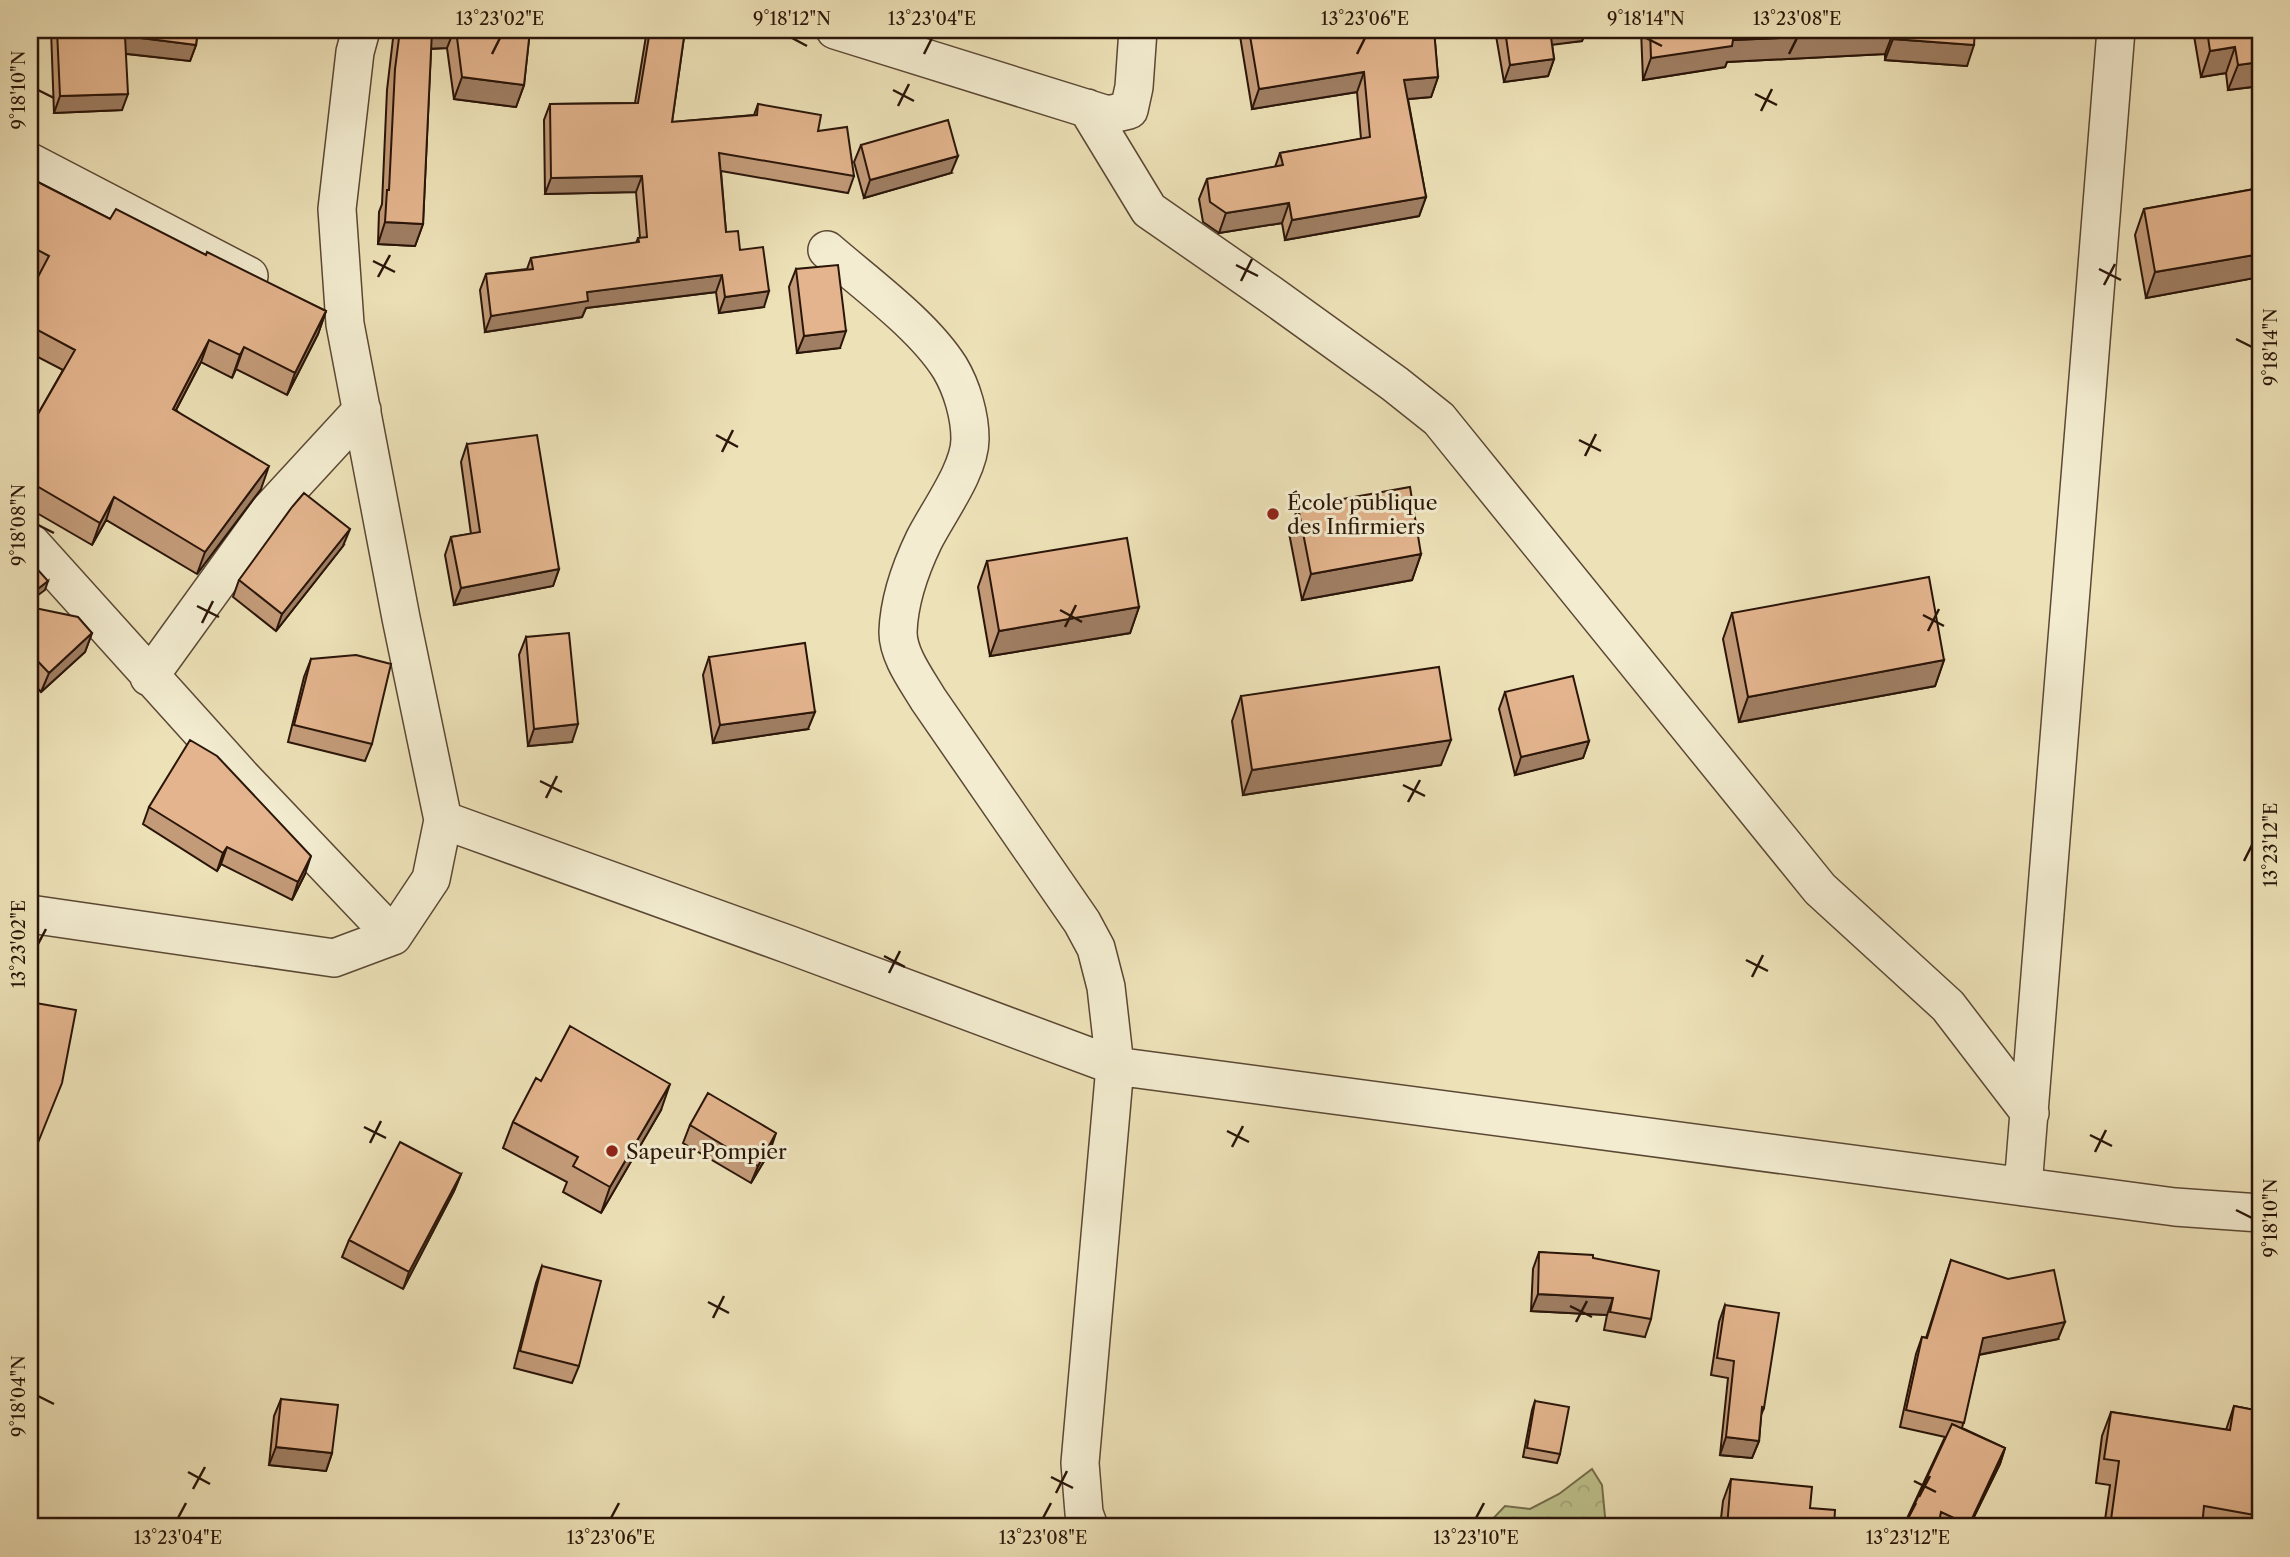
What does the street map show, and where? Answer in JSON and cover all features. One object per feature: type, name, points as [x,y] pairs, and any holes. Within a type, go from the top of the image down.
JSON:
[{"type":"street","points":[[30,914],[334,958],[393,936],[431,879],[443,820],[398,605],[345,324],[337,209],[355,52],[361,30]]},
{"type":"street","points":[[835,30],[1108,115],[1129,110],[1134,87],[1138,30]]},
{"type":"street","points":[[2024,1188],[2116,30]]},
{"type":"street","points":[[1087,108],[1149,209],[1439,419],[1820,889],[1948,1006],[2030,1113]]},
{"type":"street","points":[[30,162],[274,288]]},
{"type":"street","points":[[827,250],[923,334],[950,369],[965,403],[970,441],[960,475],[923,542],[903,597],[898,634],[908,664],[928,699],[1082,922],[1096,948],[1106,986],[1115,1066],[1080,1463],[1084,1522]]},
{"type":"street","points":[[309,306],[345,324]]},
{"type":"street","points":[[149,677],[270,511],[362,410]]},
{"type":"street","points":[[30,542],[149,677],[393,936]]},
{"type":"street","points":[[443,820],[1115,1066],[2024,1188],[2175,1207],[2260,1213]]},
{"type":"green space","points":[[1592,1469],[1602,1485],[1606,1527],[1485,1527],[1505,1506],[1530,1509],[1559,1494]]},
{"type":"building","points":[[57,30],[198,30],[196,45],[125,36],[128,94],[60,96]]},
{"type":"building","points":[[400,30],[432,30],[423,224],[385,222]]},
{"type":"building","points":[[456,30],[530,30],[524,85],[462,77]]},
{"type":"building","points":[[650,30],[685,30],[672,122],[757,115],[758,104],[821,115],[818,131],[847,127],[854,176],[719,153],[726,232],[738,231],[740,250],[763,247],[769,291],[725,297],[722,275],[587,292],[588,301],[491,316],[486,274],[533,269],[531,258],[639,242],[638,238],[647,237],[642,176],[551,178],[550,104],[638,103]]},
{"type":"building","points":[[1249,30],[1434,30],[1438,77],[1404,80],[1426,197],[1292,220],[1289,203],[1226,213],[1210,202],[1207,179],[1283,165],[1280,153],[1370,137],[1364,72],[1259,89]]},
{"type":"building","points":[[1505,30],[1550,30],[1554,59],[1510,65]]},
{"type":"building","points":[[1650,30],[1975,30],[1974,45],[1893,39],[1893,33],[1733,40],[1732,46],[1651,58]]},
{"type":"building","points":[[2207,30],[2260,30],[2260,62],[2238,65],[2235,47],[2210,51]]},
{"type":"building","points":[[948,120],[958,156],[870,180],[861,145]]},
{"type":"building","points":[[30,178],[110,219],[116,209],[326,311],[295,373],[244,347],[240,355],[209,340],[173,409],[269,466],[205,552],[114,497],[100,523],[30,482],[30,428],[75,350],[30,326],[30,292],[49,256],[30,246]]},
{"type":"building","points":[[2260,188],[2260,254],[2155,272],[2144,209]]},
{"type":"building","points":[[838,265],[846,331],[804,336],[796,269]]},
{"type":"building","points":[[537,435],[559,569],[461,588],[451,537],[480,532],[467,444]]},
{"type":"building","points":[[1410,487],[1421,554],[1311,574],[1298,507]]},
{"type":"building","points":[[304,493],[350,529],[282,614],[239,580]]},
{"type":"building","points":[[1127,538],[1139,607],[999,631],[987,561]]},
{"type":"building","points":[[30,561],[48,581],[30,595]]},
{"type":"building","points":[[1929,577],[1944,660],[1748,697],[1732,613]]},
{"type":"building","points":[[30,607],[78,617],[92,633],[49,673],[30,653]]},
{"type":"building","points":[[569,633],[578,724],[534,729],[526,637]]},
{"type":"building","points":[[805,643],[815,712],[720,725],[709,657]]},
{"type":"building","points":[[356,655],[391,664],[372,744],[294,725],[311,659]]},
{"type":"building","points":[[1439,667],[1451,740],[1252,770],[1241,696]]},
{"type":"building","points":[[1573,676],[1589,741],[1521,757],[1505,692]]},
{"type":"building","points":[[190,740],[217,756],[311,856],[298,882],[227,847],[223,853],[149,807]]},
{"type":"building","points":[[30,1002],[76,1010],[62,1083],[31,1160]]},
{"type":"building","points":[[570,1026],[670,1084],[610,1187],[573,1166],[578,1157],[513,1122],[536,1078],[541,1081]]},
{"type":"building","points":[[708,1093],[776,1133],[758,1166],[690,1125]]},
{"type":"building","points":[[400,1142],[461,1174],[409,1272],[349,1240]]},
{"type":"building","points":[[1539,1252],[1593,1255],[1593,1258],[1659,1271],[1651,1319],[1610,1312],[1613,1298],[1538,1294]]},
{"type":"building","points":[[1951,1260],[2008,1279],[2054,1270],[2065,1322],[1983,1338],[1964,1423],[1906,1410],[1922,1337],[1927,1338]]},
{"type":"building","points":[[542,1266],[601,1281],[579,1366],[520,1351]]},
{"type":"building","points":[[1725,1305],[1779,1313],[1764,1408],[1762,1407],[1759,1441],[1726,1437],[1734,1361],[1717,1358]]},
{"type":"building","points":[[281,1399],[338,1405],[332,1453],[276,1447]]},
{"type":"building","points":[[1535,1401],[1569,1407],[1560,1454],[1527,1448]]},
{"type":"building","points":[[2234,1406],[2260,1411],[2260,1516],[2204,1506],[2202,1527],[2110,1527],[2119,1461],[2104,1459],[2111,1412],[2230,1430]]},
{"type":"building","points":[[1952,1424],[2005,1448],[1969,1525],[1941,1512],[1938,1527],[1904,1527]]},
{"type":"building","points":[[1731,1479],[1812,1487],[1810,1508],[1835,1510],[1834,1527],[1727,1527]]},
{"type":"place","name":"École publique des Infirmiers","points":[[1273,514]]},
{"type":"place","name":"Sapeur Pompier","points":[[612,1151]]}]
